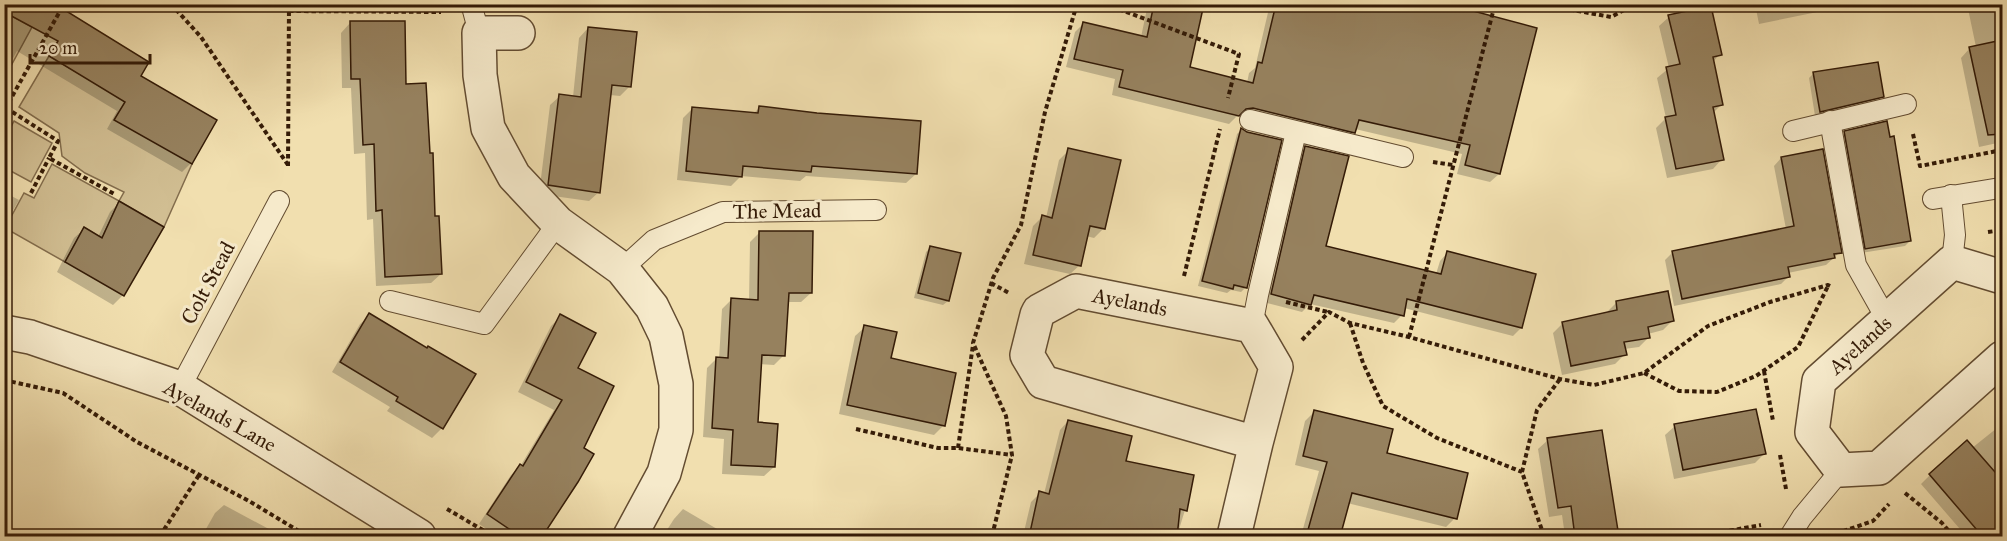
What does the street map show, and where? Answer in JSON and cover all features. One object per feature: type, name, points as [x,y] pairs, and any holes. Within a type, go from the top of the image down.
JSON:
[{"type":"street","points":[[518,33],[474,15],[488,128],[514,177],[558,223],[622,269],[652,307],[666,336],[676,384],[676,430],[664,473],[630,537]]},
{"type":"street","points":[[1952,262],[2002,277]]},
{"type":"street","name":"Ayelands","points":[[1841,470],[1812,432],[1819,381],[1952,262]]},
{"type":"street","name":"Ayelands","points":[[1255,311],[1176,311],[1076,291],[1039,311],[1027,355],[1043,381],[1256,443]]},
{"type":"street","points":[[1234,537],[1276,367],[1255,311]]},
{"type":"street","name":"Ayelands Lane","points":[[4,332],[30,337],[180,388],[419,537]]},
{"type":"street","points":[[1841,470],[1879,468],[2002,358]]},
{"type":"lane","points":[[1793,131],[1906,104]]},
{"type":"lane","points":[[1250,120],[1403,157]]},
{"type":"lane","points":[[1830,121],[1857,265],[1887,320]]},
{"type":"lane","points":[[1255,311],[1296,132]]},
{"type":"lane","points":[[1952,262],[1955,235],[1942,197],[2000,188]]},
{"type":"lane","name":"Colt Stead","points":[[180,388],[279,201]]},
{"type":"lane","name":"The Mead","points":[[622,269],[654,240],[723,212],[876,210]]},
{"type":"lane","points":[[390,302],[484,324],[558,223]]},
{"type":"lane","points":[[1790,537],[1802,517],[1841,470]]},
{"type":"path","points":[[31,193],[58,141],[5,109],[64,4]]},
{"type":"path","points":[[171,4],[201,37],[288,165]]},
{"type":"path","points":[[279,201],[288,165],[289,4]]},
{"type":"path","points":[[958,448],[973,343],[993,278],[1021,225],[1045,112],[1077,4]]},
{"type":"path","points":[[1105,4],[1239,54],[1227,104]]},
{"type":"path","points":[[1409,337],[1495,4]]},
{"type":"path","points":[[1540,4],[1611,17],[1635,4]]},
{"type":"path","points":[[289,11],[462,12],[474,15]]},
{"type":"path","points":[[1906,104],[1920,166],[2002,150]]},
{"type":"path","points":[[1176,311],[1221,125]]},
{"type":"path","points":[[49,158],[116,195]]},
{"type":"path","points":[[1255,311],[1329,312],[1350,323],[1560,379],[1594,385],[1644,373],[1708,326],[1770,302],[1828,285],[1838,291]]},
{"type":"path","points":[[1644,373],[1679,391],[1717,392],[1756,376],[1798,347],[1828,285]]},
{"type":"path","points":[[1276,367],[1329,312]]},
{"type":"path","points":[[1350,323],[1363,363],[1383,406],[1437,438],[1522,472]]},
{"type":"path","points":[[973,343],[1006,416],[1012,455],[992,537]]},
{"type":"path","points":[[1544,537],[1522,472],[1537,410],[1560,379]]},
{"type":"path","points":[[4,380],[63,393],[137,442],[249,501],[307,537]]},
{"type":"path","points":[[856,429],[938,448],[958,448],[1012,455]]},
{"type":"path","points":[[1879,468],[1942,523],[1953,537]]},
{"type":"path","points":[[160,537],[199,475]]},
{"type":"path","points":[[1829,537],[1873,521],[1902,490]]},
{"type":"path","points":[[1700,537],[1802,517]]},
{"type":"shaded area","points":[[5,12],[32,27],[5,77]]},
{"type":"shaded area","points":[[49,56],[126,101],[192,164],[164,227],[119,201],[124,192],[85,173],[62,156],[59,133],[19,107]]},
{"type":"shaded area","points":[[14,121],[52,143],[31,182],[9,170],[5,177],[5,139]]},
{"type":"shaded area","points":[[52,164],[119,201],[102,238],[84,227],[65,262],[5,228],[24,193],[34,198]]},
{"type":"building","points":[[4,4],[55,4],[149,62],[141,76],[217,120],[192,164],[114,120],[125,102],[49,56],[58,41],[4,12]]},
{"type":"building","points":[[1154,4],[1204,4],[1190,67],[1253,83],[1258,62],[1262,63],[1276,4],[1447,4],[1537,28],[1500,174],[1465,165],[1470,145],[1359,120],[1355,133],[1253,108],[1246,109],[1239,116],[1119,87],[1123,70],[1074,59],[1083,22],[1147,37]]},
{"type":"building","points":[[1711,6],[1722,55],[1713,57],[1723,105],[1713,107],[1724,160],[1676,169],[1665,117],[1676,115],[1666,67],[1680,64],[1668,15]]},
{"type":"building","points":[[350,21],[405,21],[406,84],[426,83],[430,153],[433,153],[435,216],[439,216],[442,274],[385,277],[382,210],[376,211],[374,144],[363,145],[360,79],[351,79]]},
{"type":"building","points":[[588,27],[637,32],[631,87],[612,85],[600,193],[548,185],[559,94],[581,97]]},
{"type":"building","points":[[2002,40],[2002,134],[1988,135],[1969,47]]},
{"type":"building","points":[[1878,62],[1884,97],[1820,112],[1813,72]]},
{"type":"building","points":[[759,106],[921,121],[917,174],[812,166],[811,172],[743,166],[742,177],[686,171],[692,107],[758,113]]},
{"type":"building","points":[[1887,121],[1890,137],[1894,136],[1911,241],[1865,249],[1844,131]]},
{"type":"building","points":[[1241,128],[1247,132],[1282,140],[1247,288],[1234,285],[1233,289],[1202,281]]},
{"type":"building","points":[[1305,146],[1349,156],[1326,246],[1441,274],[1447,251],[1536,274],[1522,328],[1407,299],[1404,316],[1314,295],[1311,305],[1271,294]]},
{"type":"building","points":[[1068,148],[1121,160],[1105,229],[1090,226],[1081,266],[1033,255],[1042,215],[1052,218]]},
{"type":"building","points":[[1823,149],[1842,253],[1834,254],[1835,258],[1788,267],[1790,277],[1682,299],[1672,251],[1794,226],[1781,157]]},
{"type":"building","points":[[119,201],[164,227],[124,296],[65,262],[84,227],[102,238]]},
{"type":"building","points":[[759,231],[813,231],[812,293],[789,293],[785,356],[762,355],[758,422],[778,424],[775,467],[731,465],[733,430],[712,428],[716,357],[728,358],[731,298],[758,300]]},
{"type":"building","points":[[930,246],[961,253],[949,301],[918,293]]},
{"type":"building","points":[[1668,291],[1674,321],[1648,327],[1650,338],[1624,342],[1627,355],[1571,366],[1562,322],[1617,310],[1616,301]]},
{"type":"building","points":[[369,313],[476,374],[443,429],[396,401],[398,397],[340,362]]},
{"type":"building","points":[[560,314],[596,333],[578,368],[614,386],[584,448],[594,454],[578,482],[542,537],[521,537],[487,514],[520,464],[523,466],[562,400],[526,382]]},
{"type":"building","points":[[864,325],[897,332],[891,358],[956,373],[945,426],[847,405]]},
{"type":"building","points":[[1756,409],[1766,454],[1683,470],[1674,424]]},
{"type":"building","points":[[1314,410],[1393,429],[1387,453],[1468,473],[1457,519],[1352,493],[1340,537],[1306,537],[1327,462],[1303,456]]},
{"type":"building","points":[[1068,420],[1132,436],[1126,461],[1194,475],[1187,511],[1180,509],[1177,537],[1029,537],[1039,491],[1049,494]]},
{"type":"building","points":[[1602,430],[1619,537],[1575,537],[1571,506],[1558,508],[1547,438]]},
{"type":"building","points":[[1967,440],[2002,480],[2002,537],[1983,537],[1929,474]]}]
